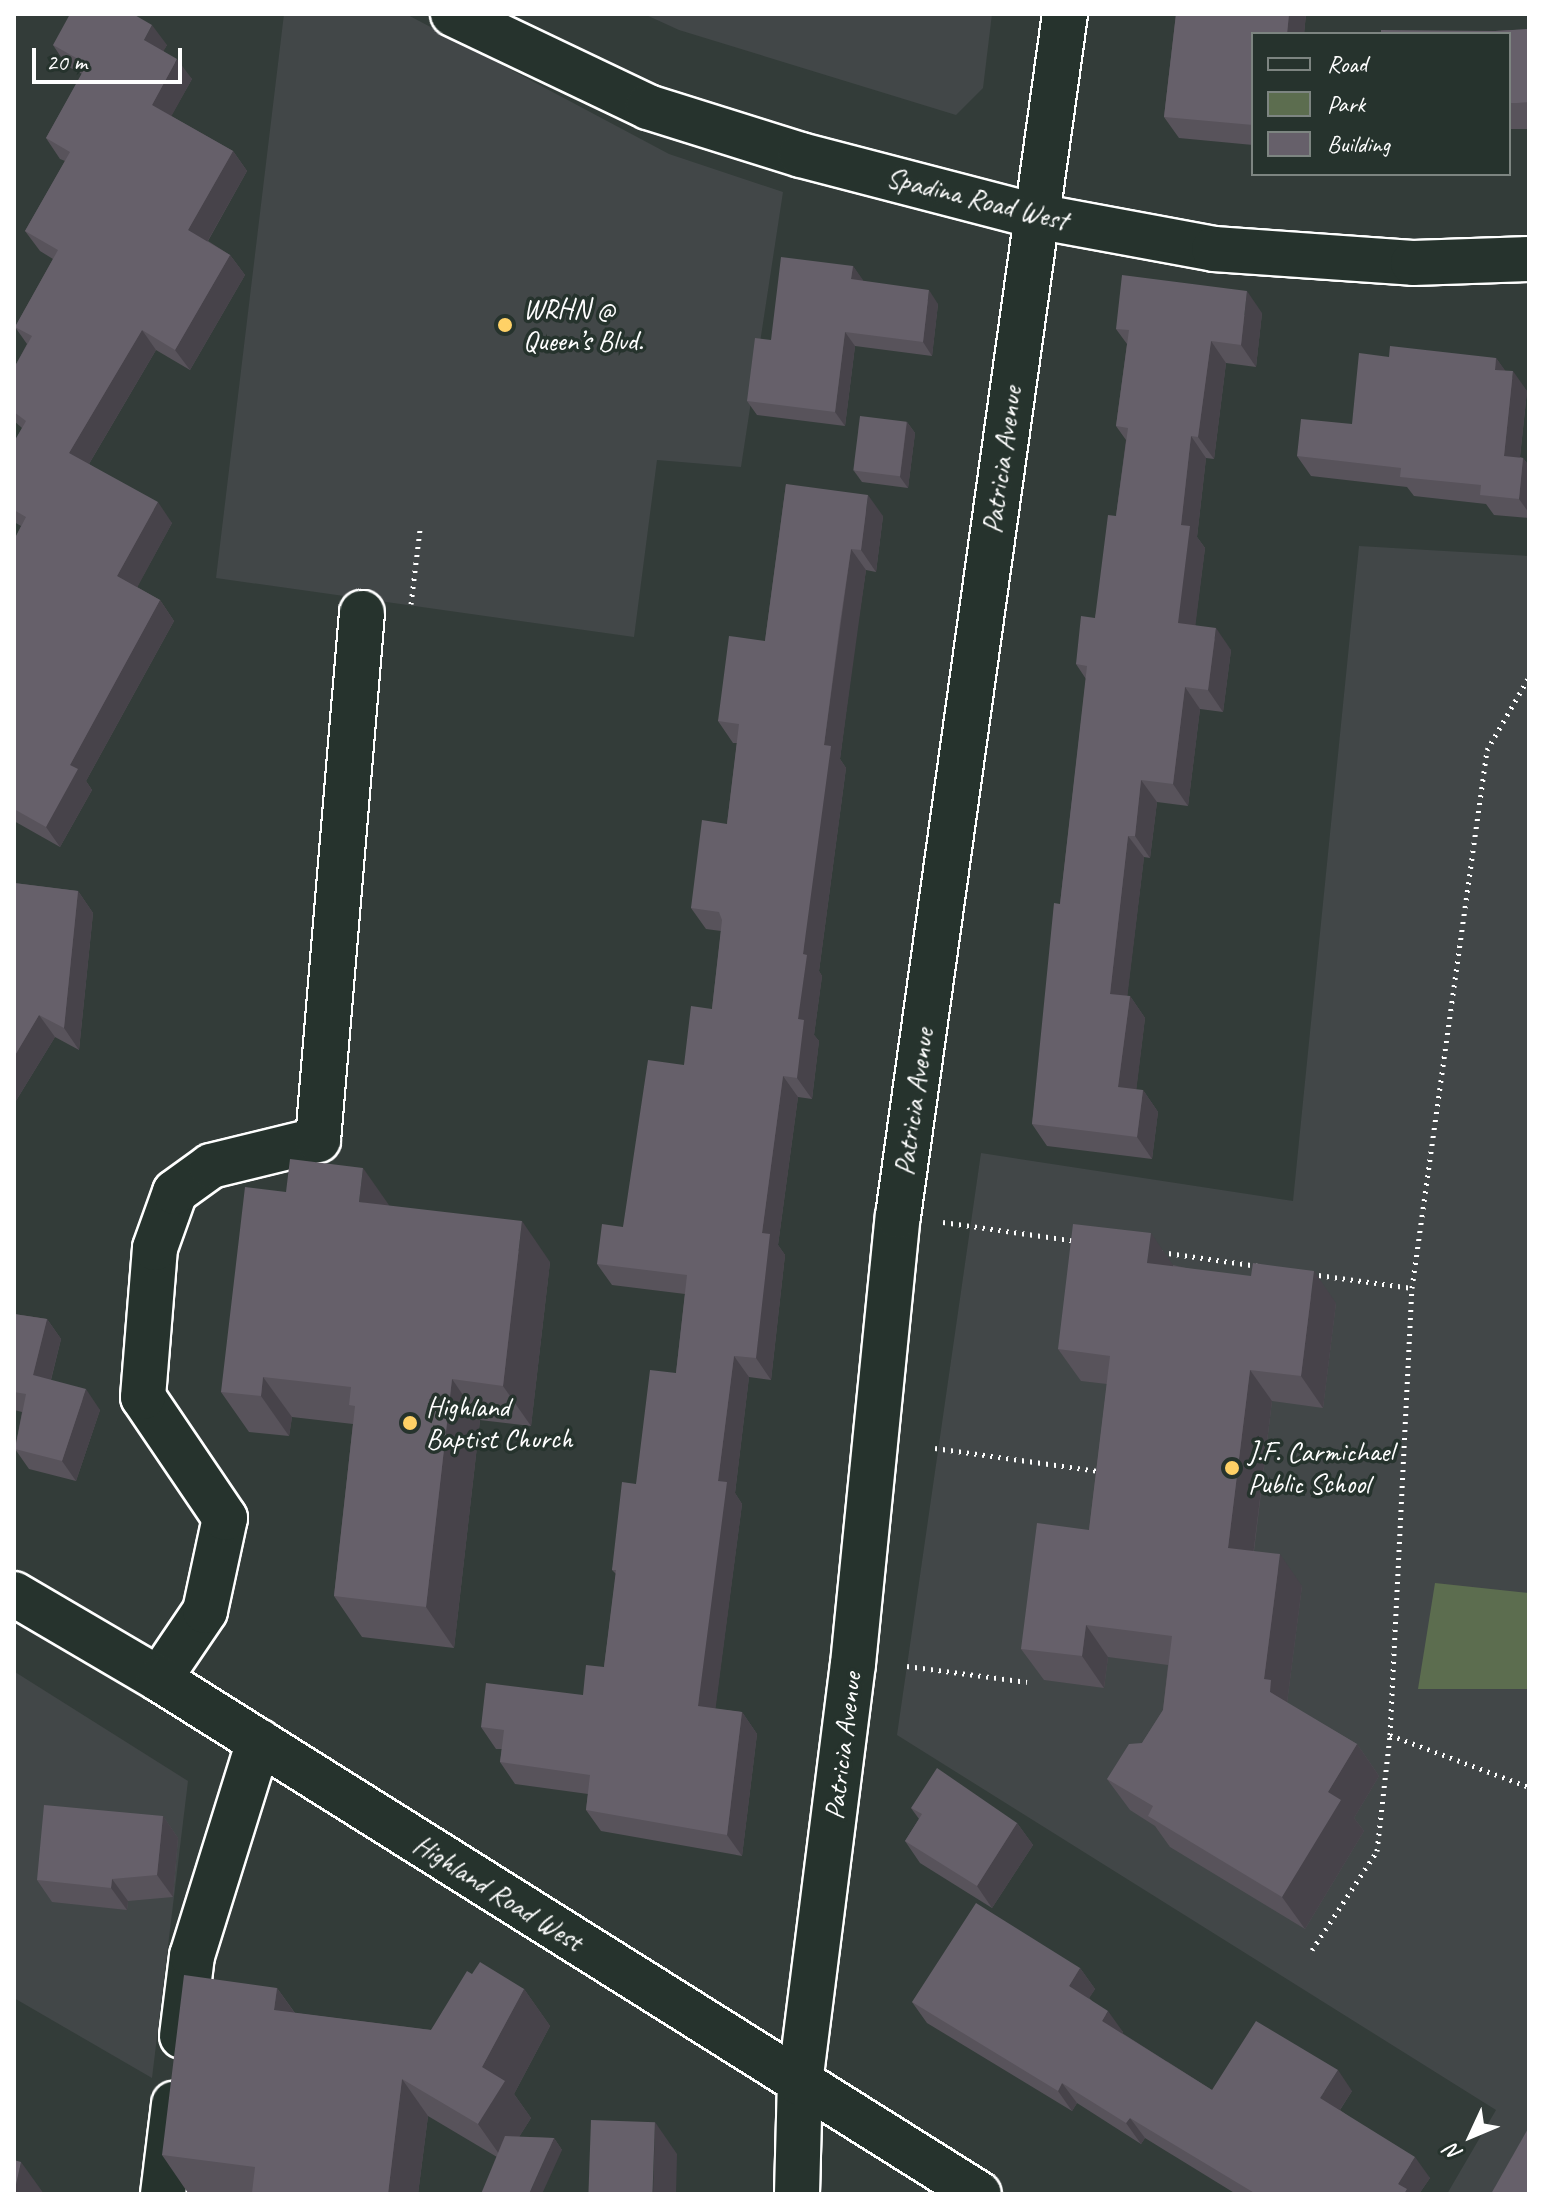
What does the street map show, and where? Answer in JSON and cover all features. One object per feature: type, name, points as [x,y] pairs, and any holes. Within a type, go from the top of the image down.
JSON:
[{"type":"street","name":"Spadina Road West","points":[[453,14],[648,107],[801,155],[1036,216],[1214,249],[1413,263],[1529,259]]},
{"type":"street","name":"Patricia Avenue","points":[[797,2194],[800,2083],[853,1664],[898,1216],[1065,14]]},
{"type":"street","points":[[159,1679],[205,1611],[225,1518],[143,1397],[155,1248],[175,1192],[211,1166],[318,1140],[362,613]]},
{"type":"street","name":"Highland Road West","points":[[14,1594],[259,1741],[979,2194]]},
{"type":"street","points":[[163,2194],[192,1956],[259,1741]]},
{"type":"path","points":[[1312,1950],[1377,1851],[1390,1735],[1412,1288],[1487,750],[1529,677]]},
{"type":"path","points":[[898,1216],[1083,1242]]},
{"type":"path","points":[[1157,1252],[1262,1267]]},
{"type":"path","points":[[1307,1273],[1412,1288]]},
{"type":"path","points":[[935,1448],[1108,1472]]},
{"type":"path","points":[[907,1666],[1027,1682]]},
{"type":"path","points":[[1390,1735],[1529,1787]]},
{"type":"shaded area","name":"WRHN @ Queen’s Blvd.","points":[[284,14],[406,14],[669,154],[783,192],[741,467],[657,460],[634,637],[216,578]]},
{"type":"shaded area","points":[[644,14],[992,14],[983,88],[956,115],[679,30]]},
{"type":"shaded area","name":"J.F. Carmichael Public School","points":[[1359,546],[1529,556],[1529,2194],[1447,2194],[1496,2110],[897,1735],[981,1153],[1293,1201]]},
{"type":"shaded area","points":[[15,1672],[188,1781],[152,2078],[14,1998]]},
{"type":"green space","points":[[1435,1583],[1529,1593],[1529,1689],[1418,1689]]},
{"type":"building","points":[[70,14],[133,14],[152,25],[144,40],[177,59],[152,105],[233,151],[188,230],[230,255],[175,350],[142,330],[69,453],[158,502],[117,576],[160,600],[70,765],[78,769],[46,827],[14,809],[14,540],[26,517],[14,510],[14,442],[26,421],[14,412],[14,368],[32,336],[15,327],[58,250],[25,231],[70,152],[46,138],[87,64],[53,45]]},
{"type":"building","points":[[1176,14],[1289,14],[1287,32],[1251,32],[1251,125],[1164,117]]},
{"type":"building","points":[[1529,29],[1529,102],[1511,103],[1511,32],[1381,30]]},
{"type":"building","points":[[781,257],[853,266],[851,279],[929,290],[923,342],[845,332],[835,412],[747,401],[755,338],[771,340]]},
{"type":"building","points":[[1122,275],[1247,291],[1241,345],[1211,341],[1198,437],[1191,436],[1181,525],[1190,526],[1178,623],[1216,628],[1208,690],[1185,687],[1173,784],[1141,780],[1135,836],[1128,836],[1110,994],[1130,996],[1118,1087],[1143,1090],[1137,1137],[1032,1124],[1054,903],[1060,904],[1087,666],[1076,664],[1081,616],[1095,618],[1108,515],[1116,516],[1128,428],[1116,426],[1129,330],[1116,329]]},
{"type":"building","points":[[1390,346],[1496,358],[1495,370],[1513,371],[1504,456],[1523,458],[1519,499],[1480,495],[1481,485],[1400,477],[1401,468],[1297,456],[1301,419],[1352,424],[1359,353],[1389,357]]},
{"type":"building","points":[[860,416],[907,422],[900,476],[853,471]]},
{"type":"building","points":[[786,484],[868,495],[861,550],[851,549],[824,745],[831,746],[803,954],[807,955],[798,1019],[804,1020],[797,1078],[783,1076],[762,1233],[770,1234],[756,1358],[734,1356],[718,1481],[727,1482],[698,1706],[742,1712],[727,1835],[586,1810],[590,1775],[500,1762],[504,1730],[481,1727],[486,1683],[583,1695],[586,1665],[604,1667],[616,1570],[612,1570],[622,1482],[636,1484],[650,1370],[676,1373],[687,1275],[597,1264],[602,1224],[623,1227],[648,1060],[684,1065],[691,1006],[712,1009],[722,920],[719,912],[691,908],[702,820],[727,824],[739,724],[718,721],[729,636],[765,641]]},
{"type":"building","points":[[14,883],[78,891],[64,1028],[39,1015],[14,1057]]},
{"type":"building","name":"Highland Baptist Church","points":[[290,1159],[363,1168],[359,1202],[522,1221],[503,1386],[452,1379],[426,1607],[334,1596],[355,1406],[349,1405],[351,1387],[263,1377],[261,1396],[221,1392],[245,1187],[286,1192]]},
{"type":"building","points":[[1073,1224],[1151,1233],[1147,1263],[1251,1276],[1253,1263],[1314,1271],[1301,1376],[1250,1370],[1228,1548],[1280,1554],[1264,1679],[1271,1680],[1270,1692],[1357,1744],[1328,1792],[1341,1800],[1282,1897],[1148,1816],[1153,1806],[1107,1779],[1129,1744],[1142,1743],[1163,1710],[1172,1636],[1086,1625],[1082,1656],[1021,1649],[1037,1523],[1089,1530],[1110,1356],[1058,1349]]},
{"type":"building","points":[[14,1314],[47,1319],[33,1375],[86,1389],[62,1461],[15,1449],[26,1394],[14,1392]]},
{"type":"building","points":[[937,1768],[1017,1823],[977,1886],[905,1841],[922,1814],[911,1808]]},
{"type":"building","points":[[44,1805],[163,1816],[157,1875],[112,1879],[111,1888],[37,1880]]},
{"type":"building","points":[[976,1903],[1080,1968],[1069,1986],[1108,2011],[1102,2021],[1212,2090],[1256,2021],[1338,2070],[1320,2098],[1415,2157],[1398,2184],[1407,2189],[1404,2194],[1256,2194],[1130,2118],[1126,2123],[1062,2083],[1058,2091],[912,2002]]},
{"type":"building","points":[[480,1962],[524,1989],[482,2067],[505,2081],[478,2124],[402,2079],[388,2194],[252,2193],[255,2167],[162,2155],[184,1975],[277,1988],[274,2010],[431,2030],[467,1971],[472,1974]]},
{"type":"building","points":[[591,2120],[655,2122],[652,2194],[588,2194]]},
{"type":"building","points":[[1529,2127],[1529,2194],[1491,2194]]},
{"type":"building","points":[[505,2136],[554,2138],[529,2194],[481,2194]]},
{"type":"building","points":[[14,2160],[21,2162],[14,2194]]},
{"type":"place","name":"WRHN @ Queen’s Blvd.","points":[[505,325]]},
{"type":"place","name":"Highland Baptist Church","points":[[410,1423]]},
{"type":"place","name":"J.F. Carmichael Public School","points":[[1232,1468]]}]
